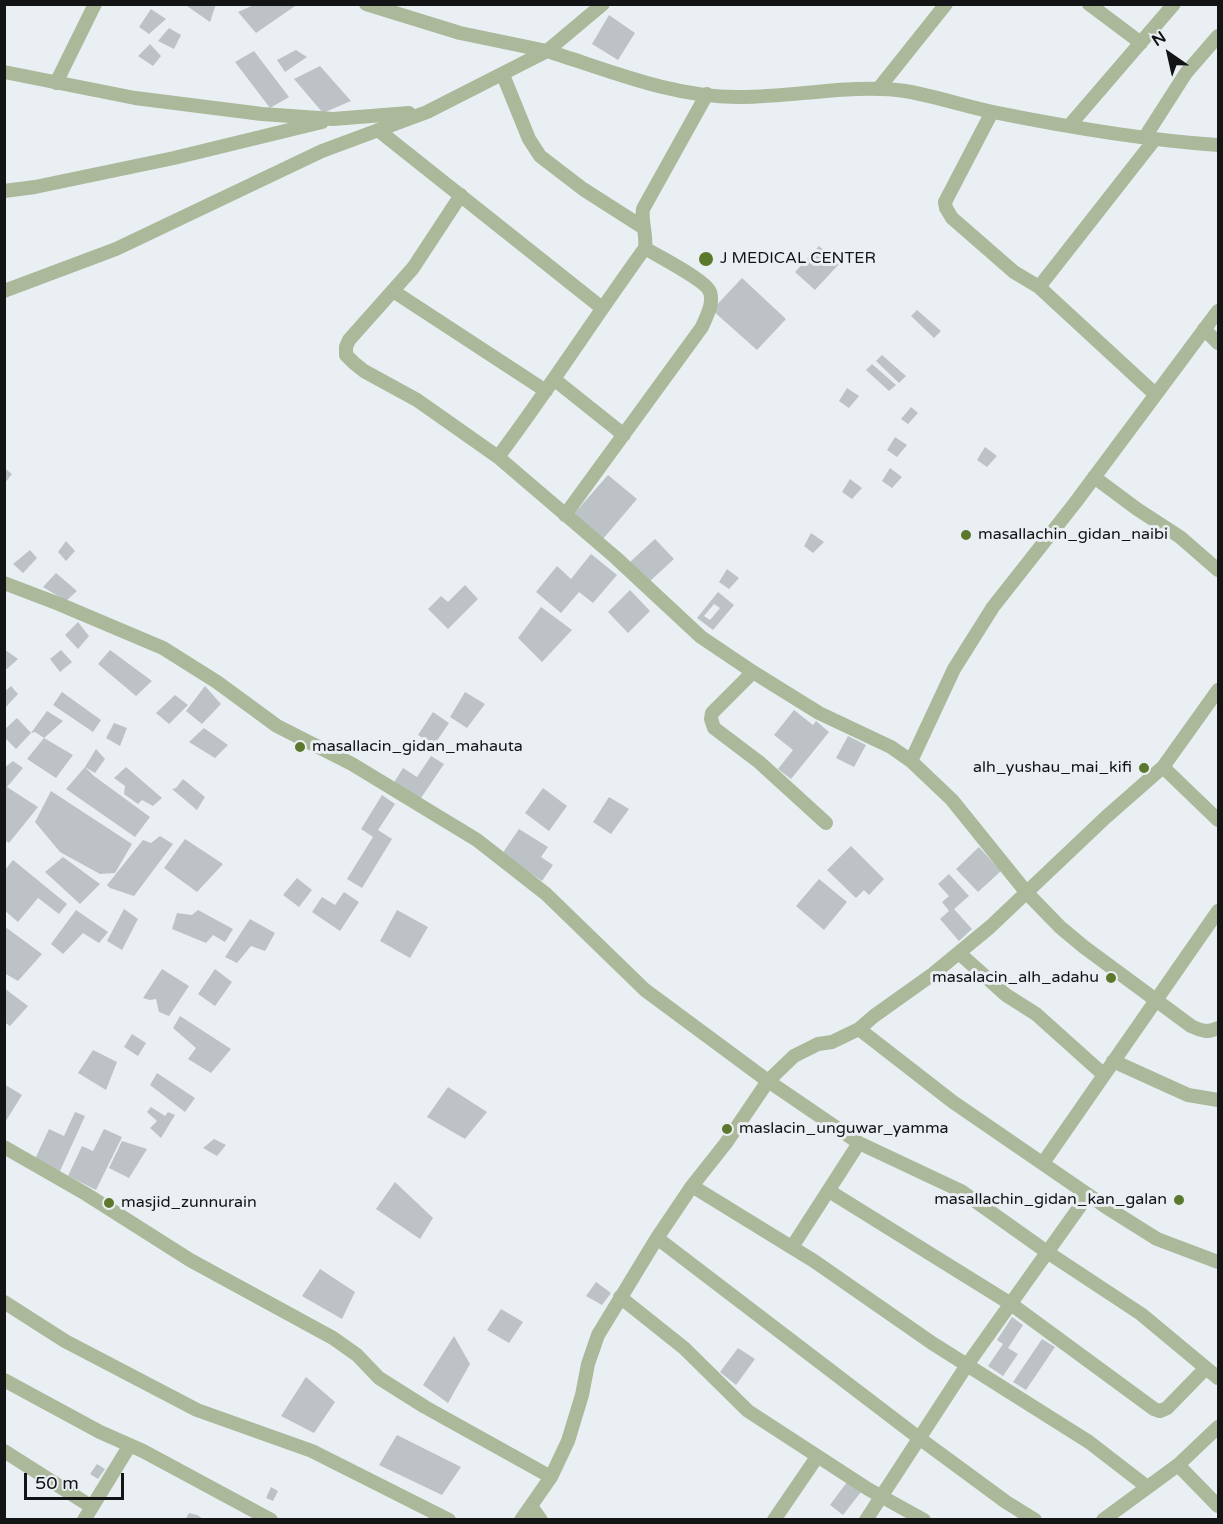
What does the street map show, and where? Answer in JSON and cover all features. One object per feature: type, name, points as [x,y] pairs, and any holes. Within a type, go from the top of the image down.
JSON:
[{"type":"street","points":[[56,83],[95,4]]},
{"type":"street","points":[[366,4],[460,33],[547,51],[675,91],[736,97],[879,88],[906,91],[992,112],[1069,126],[1218,145]]},
{"type":"street","points":[[4,291],[116,249],[322,151],[427,112],[547,51],[603,4]]},
{"type":"street","points":[[879,88],[946,4]]},
{"type":"street","points":[[1089,4],[1141,43]]},
{"type":"street","points":[[1069,126],[1174,4]]},
{"type":"street","points":[[1039,287],[1150,138],[1186,73],[1218,36]]},
{"type":"street","points":[[4,72],[135,98],[262,114],[333,120]]},
{"type":"street","points":[[503,75],[529,139],[540,156],[583,189],[644,228]]},
{"type":"street","points":[[498,457],[555,380],[645,248],[646,237],[641,218],[643,209],[708,94]]},
{"type":"street","points":[[4,191],[174,158],[333,120],[427,112]]},
{"type":"street","points":[[992,112],[945,202],[946,208],[952,218],[1014,272],[1039,287],[1155,394]]},
{"type":"street","points":[[378,130],[602,308]]},
{"type":"street","points":[[460,195],[413,268],[349,340],[346,355],[364,371],[417,400],[498,457],[615,557],[701,637],[819,712],[891,747],[910,760],[952,800],[1027,893],[1060,927],[1191,1026],[1210,1032],[1218,1028]]},
{"type":"street","points":[[565,515],[702,327],[711,306],[710,291],[703,282],[645,248]]},
{"type":"street","points":[[393,291],[546,391]]},
{"type":"street","points":[[910,760],[954,669],[993,607],[1218,311]]},
{"type":"street","points":[[1204,329],[1218,343]]},
{"type":"street","points":[[555,380],[624,435]]},
{"type":"street","points":[[1094,477],[1180,537],[1218,570]]},
{"type":"street","points":[[4,583],[163,648],[217,682],[277,726],[352,764],[477,840],[546,894],[645,990],[768,1081],[859,1143],[961,1191],[1047,1252],[1141,1314],[1218,1378]]},
{"type":"street","points":[[753,672],[712,713],[714,728],[776,777],[826,823]]},
{"type":"street","points":[[521,1520],[551,1477],[568,1441],[598,1335],[657,1238],[768,1081],[794,1056],[818,1044],[832,1042],[859,1029],[990,927],[1106,817],[1163,767],[1218,690]]},
{"type":"street","points":[[1163,767],[1218,820]]},
{"type":"street","points":[[1043,1163],[1218,912]]},
{"type":"street","points":[[959,953],[1006,995],[1036,1014],[1104,1074]]},
{"type":"street","points":[[859,1029],[952,1101],[1088,1195],[1157,1239],[1218,1262]]},
{"type":"street","points":[[1113,1061],[1188,1095],[1218,1100]]},
{"type":"street","points":[[792,1247],[859,1143]]},
{"type":"street","points":[[4,1147],[86,1194],[190,1260],[333,1338],[357,1355],[379,1378],[551,1477]]},
{"type":"street","points":[[692,1186],[792,1247],[932,1343],[1089,1442],[1146,1486]]},
{"type":"street","points":[[829,1191],[1011,1304],[1160,1411],[1167,1408],[1206,1368]]},
{"type":"street","points":[[866,1520],[967,1365],[1088,1195]]},
{"type":"street","points":[[657,1238],[919,1438],[1006,1502],[1035,1520]]},
{"type":"street","points":[[620,1297],[684,1347],[748,1411],[817,1457],[924,1520]]},
{"type":"street","points":[[4,1302],[65,1341],[197,1410],[312,1451],[449,1520]]},
{"type":"street","points":[[4,1380],[271,1520]]},
{"type":"street","points":[[1110,1517],[1146,1486],[1178,1465],[1218,1427]]},
{"type":"street","points":[[84,1520],[130,1445]]},
{"type":"street","points":[[4,1451],[92,1507]]},
{"type":"street","points":[[780,1517],[817,1457]]},
{"type":"street","points":[[1178,1465],[1218,1506]]},
{"type":"street","points":[[531,1506],[541,1520]]},
{"type":"building","points":[[184,4],[216,4],[210,22]]},
{"type":"building","points":[[256,4],[298,4],[256,33],[238,12]]},
{"type":"building","points":[[151,9],[166,19],[149,34],[139,27]]},
{"type":"building","points":[[609,15],[635,33],[618,60],[592,44]]},
{"type":"building","points":[[169,28],[181,35],[174,49],[158,41]]},
{"type":"building","points":[[150,44],[161,56],[153,66],[138,56]]},
{"type":"building","points":[[296,50],[307,57],[285,72],[277,60]]},
{"type":"building","points":[[254,51],[289,97],[270,108],[235,62]]},
{"type":"building","points":[[320,66],[351,101],[323,113],[294,79]]},
{"type":"building","points":[[819,246],[839,264],[815,290],[795,272]]},
{"type":"building","points":[[742,278],[786,319],[757,350],[712,310]]},
{"type":"building","points":[[917,310],[941,331],[934,338],[911,316]]},
{"type":"building","points":[[882,355],[906,376],[899,383],[876,361]]},
{"type":"building","points":[[872,364],[896,385],[889,391],[866,370]]},
{"type":"building","points":[[847,388],[859,396],[849,408],[839,401]]},
{"type":"building","points":[[911,407],[918,413],[908,424],[901,419]]},
{"type":"building","points":[[895,437],[907,445],[897,457],[887,450]]},
{"type":"building","points":[[985,447],[997,456],[987,467],[977,460]]},
{"type":"building","points":[[4,468],[12,474],[4,484]]},
{"type":"building","points":[[890,468],[902,477],[892,488],[882,481]]},
{"type":"building","points":[[608,475],[637,499],[602,540],[573,515]]},
{"type":"building","points":[[850,479],[862,488],[852,499],[842,492]]},
{"type":"building","points":[[811,533],[824,542],[813,553],[804,546]]},
{"type":"building","points":[[655,539],[674,559],[649,582],[630,562]]},
{"type":"building","points":[[66,541],[75,551],[66,561],[58,552]]},
{"type":"building","points":[[30,550],[37,558],[23,573],[13,564]]},
{"type":"building","points":[[591,554],[617,575],[593,603],[579,592],[561,613],[536,592],[557,566],[571,579]]},
{"type":"building","points":[[727,569],[739,578],[729,589],[719,582]]},
{"type":"building","points":[[56,573],[77,591],[66,601],[43,587]]},
{"type":"building","points":[[465,585],[478,599],[448,629],[428,609],[441,596],[448,602]]},
{"type":"building","points":[[630,590],[650,611],[628,633],[608,612]]},
{"type":"building","points":[[718,592],[734,605],[713,630],[697,618]],"holes":[[[714,604],[720,608],[710,620],[704,616]]]},
{"type":"building","points":[[541,607],[572,630],[542,662],[518,638]]},
{"type":"building","points":[[78,622],[89,636],[78,649],[65,635]]},
{"type":"building","points":[[4,649],[18,659],[7,669],[4,667]]},
{"type":"building","points":[[61,650],[72,662],[60,672],[50,659]]},
{"type":"building","points":[[110,650],[152,681],[136,696],[98,664]]},
{"type":"building","points":[[11,686],[18,694],[4,709],[4,692]]},
{"type":"building","points":[[205,686],[221,704],[202,724],[186,711]]},
{"type":"building","points":[[62,692],[101,720],[93,732],[53,705]]},
{"type":"building","points":[[465,692],[485,704],[467,728],[450,717]]},
{"type":"building","points":[[175,695],[188,705],[169,724],[156,713]]},
{"type":"building","points":[[794,710],[813,725],[816,721],[829,732],[791,779],[778,769],[793,750],[774,735]]},
{"type":"building","points":[[47,711],[63,721],[44,738],[35,732],[31,733]]},
{"type":"building","points":[[433,712],[449,723],[434,745],[418,735]]},
{"type":"building","points":[[17,718],[31,733],[16,749],[4,737],[4,730]]},
{"type":"building","points":[[114,723],[127,728],[120,746],[106,738]]},
{"type":"building","points":[[204,728],[228,745],[215,758],[189,742]]},
{"type":"building","points":[[848,736],[866,745],[854,767],[836,758]]},
{"type":"building","points":[[44,738],[73,755],[56,778],[27,759]]},
{"type":"building","points":[[96,749],[105,759],[95,773],[85,767]]},
{"type":"building","points":[[431,756],[444,764],[419,801],[393,784],[403,768],[417,777]]},
{"type":"building","points":[[13,761],[23,768],[7,787],[38,807],[9,843],[4,840],[4,768]]},
{"type":"building","points":[[85,767],[150,817],[135,837],[66,789]]},
{"type":"building","points":[[126,767],[162,798],[153,806],[142,800],[138,804],[124,794],[125,786],[114,778]]},
{"type":"building","points":[[183,779],[205,797],[197,810],[172,789],[176,788]]},
{"type":"building","points":[[543,788],[567,806],[549,831],[525,813]]},
{"type":"building","points":[[51,791],[132,844],[115,873],[100,874],[60,852],[35,822]]},
{"type":"building","points":[[382,795],[395,804],[378,830],[392,839],[362,888],[347,879],[373,837],[361,829]]},
{"type":"building","points":[[609,797],[629,809],[611,834],[593,822]]},
{"type":"building","points":[[519,829],[548,847],[541,857],[553,865],[542,881],[502,854]]},
{"type":"building","points":[[160,836],[173,844],[134,896],[107,885],[143,840],[151,843]]},
{"type":"building","points":[[185,839],[223,864],[197,892],[164,868]]},
{"type":"building","points":[[851,846],[884,879],[869,895],[864,890],[856,898],[827,870]]},
{"type":"building","points":[[979,847],[1001,871],[978,892],[956,869]]},
{"type":"building","points":[[63,857],[100,884],[80,904],[45,872]]},
{"type":"building","points":[[13,860],[67,904],[59,914],[38,898],[18,922],[4,910],[4,871]]},
{"type":"building","points":[[949,874],[969,896],[954,909],[972,929],[959,941],[940,919],[949,911],[942,902],[949,896],[938,884]]},
{"type":"building","points":[[297,878],[312,890],[299,907],[283,895]]},
{"type":"building","points":[[819,879],[847,902],[824,930],[796,906]]},
{"type":"building","points":[[344,892],[359,902],[340,931],[312,912],[322,897],[335,905]]},
{"type":"building","points":[[124,909],[138,919],[122,950],[107,941]]},
{"type":"building","points":[[76,910],[108,932],[99,943],[83,933],[63,954],[51,944]]},
{"type":"building","points":[[198,910],[233,929],[225,942],[213,935],[206,943],[172,929],[177,913],[192,915]]},
{"type":"building","points":[[397,910],[428,927],[410,958],[380,941]]},
{"type":"building","points":[[250,919],[275,933],[265,951],[251,946],[237,963],[225,957]]},
{"type":"building","points":[[4,926],[42,954],[18,981],[4,973]]},
{"type":"building","points":[[162,969],[189,986],[169,1016],[159,1012],[156,999],[143,998]]},
{"type":"building","points":[[215,969],[232,982],[215,1006],[198,994]]},
{"type":"building","points":[[4,988],[28,1006],[10,1026],[4,1022]]},
{"type":"building","points":[[180,1016],[231,1049],[211,1073],[188,1059],[196,1048],[173,1028]]},
{"type":"building","points":[[132,1034],[146,1043],[138,1056],[124,1047]]},
{"type":"building","points":[[93,1050],[117,1062],[106,1090],[78,1073]]},
{"type":"building","points":[[157,1073],[195,1098],[185,1112],[150,1085]]},
{"type":"building","points":[[4,1084],[22,1095],[4,1124]]},
{"type":"building","points":[[448,1087],[487,1112],[465,1139],[427,1117]]},
{"type":"building","points":[[151,1107],[165,1116],[168,1112],[175,1115],[161,1138],[150,1128],[157,1121],[147,1112]]},
{"type":"building","points":[[75,1112],[85,1116],[60,1171],[35,1159],[49,1129],[64,1136]]},
{"type":"building","points":[[104,1129],[122,1137],[96,1190],[68,1176],[82,1146],[93,1151]]},
{"type":"building","points":[[214,1139],[226,1145],[217,1156],[203,1148]]},
{"type":"building","points":[[122,1141],[147,1149],[129,1178],[109,1168]]},
{"type":"building","points":[[395,1182],[433,1218],[420,1239],[376,1209]]},
{"type":"building","points":[[320,1269],[355,1292],[342,1319],[302,1296]]},
{"type":"building","points":[[596,1282],[611,1293],[602,1305],[586,1296]]},
{"type":"building","points":[[501,1309],[523,1322],[509,1343],[487,1330]]},
{"type":"building","points":[[1012,1317],[1023,1325],[1008,1348],[1018,1354],[1003,1376],[988,1366],[1003,1344],[997,1340]]},
{"type":"building","points":[[454,1336],[470,1364],[448,1403],[423,1385]]},
{"type":"building","points":[[1042,1339],[1055,1347],[1026,1390],[1013,1382]]},
{"type":"building","points":[[738,1348],[755,1359],[736,1385],[720,1372]]},
{"type":"building","points":[[306,1377],[335,1402],[314,1433],[281,1416]]},
{"type":"building","points":[[397,1435],[461,1467],[442,1495],[379,1465]]},
{"type":"building","points":[[97,1464],[105,1469],[98,1479],[90,1474]]},
{"type":"building","points":[[847,1482],[861,1492],[843,1515],[830,1505]]},
{"type":"building","points":[[271,1487],[278,1491],[273,1501],[266,1498]]},
{"type":"building","points":[[189,1513],[197,1515],[205,1520],[185,1520]]},
{"type":"place","name":"J MEDICAL CENTER","points":[[706,259]]},
{"type":"place","name":"masallachin_gidan_naibi","points":[[966,535]]},
{"type":"place","name":"masallacin_gidan_mahauta","points":[[300,747]]},
{"type":"place","name":"alh_yushau_mai_kifi","points":[[1144,768]]},
{"type":"place","name":"masalacin_alh_adahu","points":[[1111,978]]},
{"type":"place","name":"maslacin_unguwar_yamma","points":[[727,1129]]},
{"type":"place","name":"masallachin_gidan_kan_galan","points":[[1179,1200]]},
{"type":"place","name":"masjid_zunnurain","points":[[109,1203]]}]
